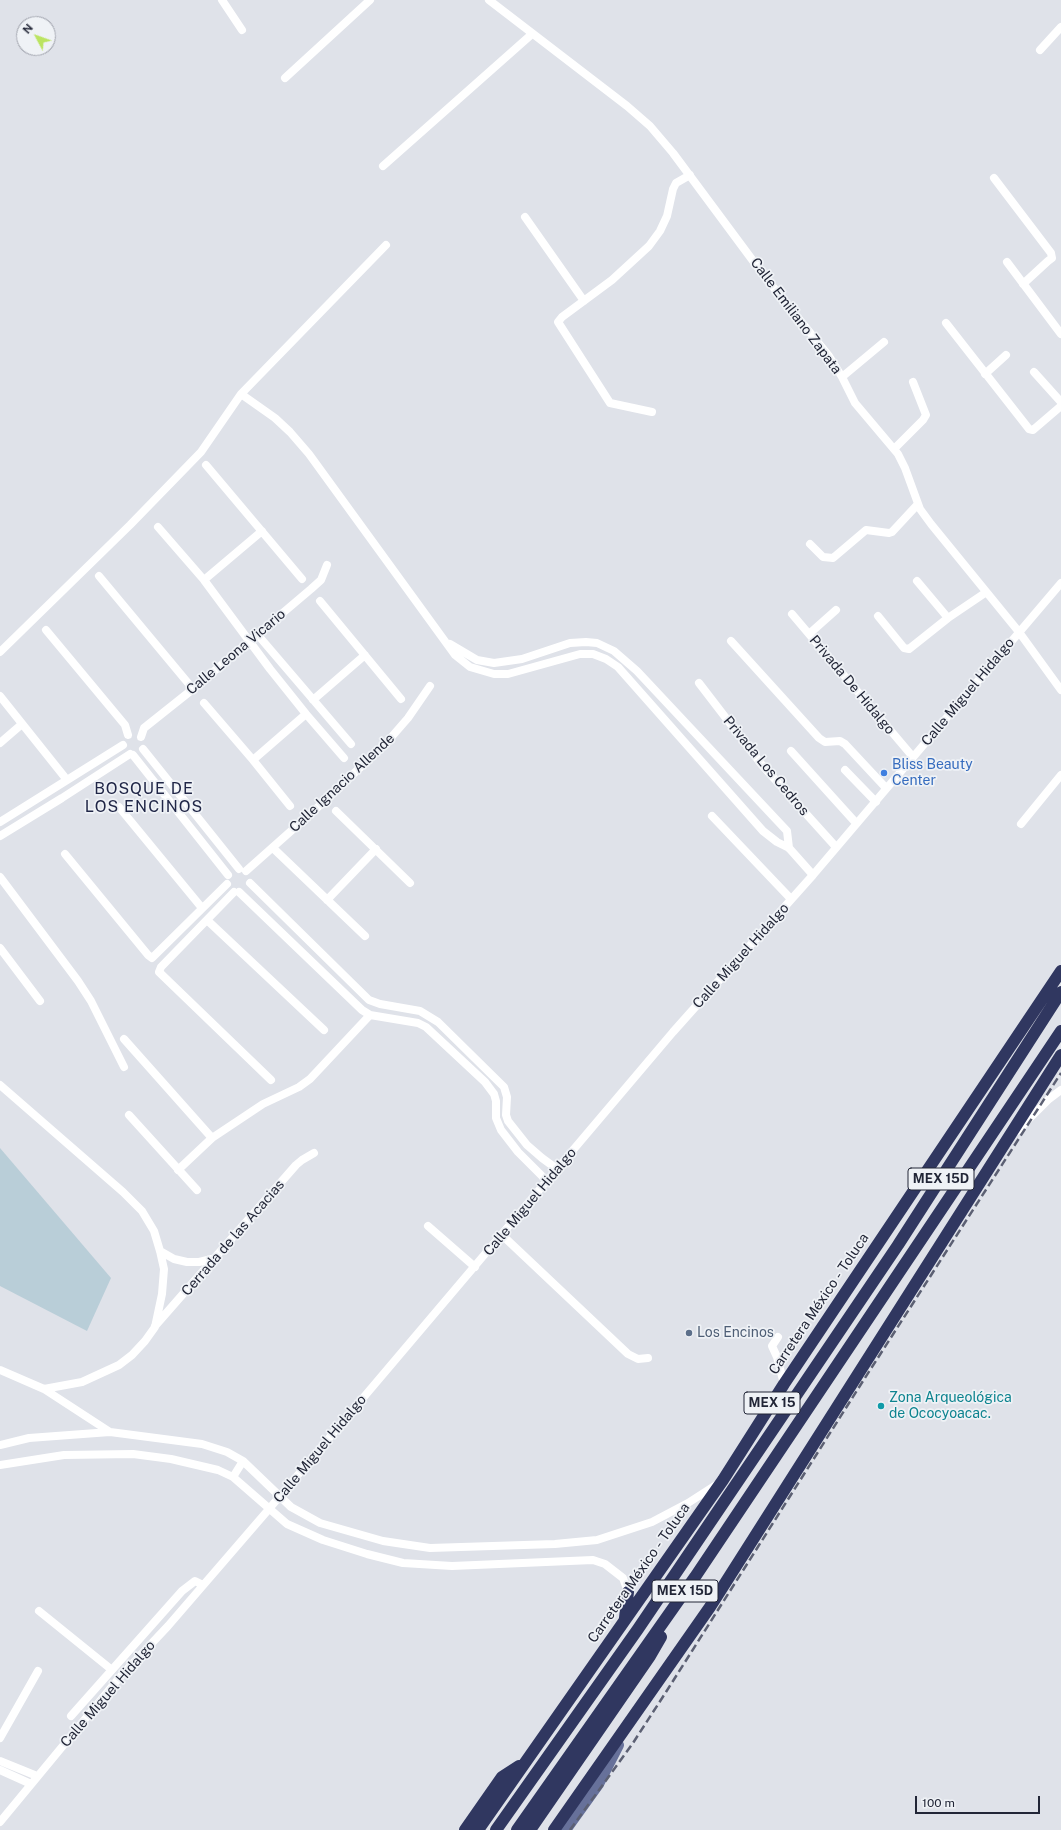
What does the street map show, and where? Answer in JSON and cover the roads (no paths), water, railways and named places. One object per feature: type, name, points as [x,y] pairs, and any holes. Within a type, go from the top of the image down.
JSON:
[{"type":"highway","name":"Carretera México - Toluca","points":[[478,1830],[723,1480],[784,1384],[1061,971]]},
{"type":"highway","name":"MEX 15D","points":[[496,1830],[638,1629],[936,1188],[1061,992]]},
{"type":"highway","name":"MEX 15D","points":[[517,1830],[694,1577],[1061,1032]]},
{"type":"highway","points":[[554,1830],[625,1731],[719,1594],[1061,1055]]},
{"type":"highway","points":[[530,1830],[650,1656],[694,1577]]},
{"type":"highway","points":[[625,1619],[628,1592]]},
{"type":"highway","points":[[464,1830],[502,1777],[526,1762]]},
{"type":"main road","points":[[565,1830],[598,1784],[625,1731]]},
{"type":"street","points":[[222,0],[242,30]]},
{"type":"street","points":[[286,78],[370,0]]},
{"type":"street","name":"Calle Emiliano Zapata","points":[[489,0],[627,106],[650,126],[690,175],[765,277],[829,356],[842,377],[855,403],[894,449],[905,468],[918,504],[931,524],[1019,632],[1061,690]]},
{"type":"street","points":[[1040,50],[1061,26]]},
{"type":"street","points":[[383,166],[532,34]]},
{"type":"street","points":[[652,412],[610,403],[559,325],[560,319],[612,280],[649,246],[660,231],[667,216],[673,189],[676,183],[690,175]]},
{"type":"street","points":[[994,178],[1052,253],[1052,258],[1024,284]]},
{"type":"street","points":[[524,217],[584,301]]},
{"type":"street","points":[[0,652],[130,526],[201,452],[241,394],[386,245]]},
{"type":"street","points":[[1008,262],[1061,334]]},
{"type":"street","points":[[946,323],[984,374],[1030,430],[1033,430],[1061,406]]},
{"type":"street","points":[[842,377],[884,342]]},
{"type":"street","points":[[984,374],[1006,355]]},
{"type":"street","points":[[1034,372],[1061,402]]},
{"type":"street","points":[[894,449],[919,425],[926,415],[913,382]]},
{"type":"street","points":[[241,394],[275,418],[290,432],[309,454],[455,654],[470,666],[494,674],[508,674],[580,654]]},
{"type":"street","points":[[206,465],[302,579]]},
{"type":"street","points":[[810,544],[823,557],[833,558],[866,530],[889,533],[892,532],[918,504]]},
{"type":"street","points":[[158,527],[204,580],[306,714],[344,758]]},
{"type":"street","points":[[204,580],[262,531]]},
{"type":"street","name":"Calle Leona Vicario","points":[[141,736],[144,728],[193,689],[321,580],[327,565]]},
{"type":"street","points":[[99,576],[193,689]]},
{"type":"street","points":[[917,581],[948,618]]},
{"type":"street","name":"Calle Miguel Hidalgo","points":[[0,1822],[119,1678],[269,1510],[673,1032],[813,875],[1061,583]]},
{"type":"street","points":[[878,616],[904,648],[907,649],[986,592]]},
{"type":"street","points":[[320,601],[401,700]]},
{"type":"street","points":[[809,634],[836,610]]},
{"type":"street","name":"Privada De Hidalgo","points":[[792,614],[913,757]]},
{"type":"street","points":[[46,630],[125,725],[128,735]]},
{"type":"street","points":[[257,634],[351,744]]},
{"type":"street","points":[[445,640],[464,654],[477,660],[494,663],[522,659],[570,643],[597,643],[614,651],[624,659],[787,831],[789,848]]},
{"type":"street","points":[[732,641],[819,738],[825,742],[840,741],[845,744],[886,788]]},
{"type":"street","points":[[551,650],[580,654],[593,654],[618,666],[763,832],[789,848],[813,875]]},
{"type":"street","points":[[313,700],[365,655]]},
{"type":"street","name":"Privada Los Cedros","points":[[699,683],[762,765],[836,847]]},
{"type":"street","name":"Calle Ignacio Allende","points":[[242,870],[273,848],[388,741],[408,718],[430,686]]},
{"type":"street","points":[[0,696],[67,780]]},
{"type":"street","points":[[204,703],[290,806]]},
{"type":"street","points":[[253,760],[306,714]]},
{"type":"street","points":[[0,743],[22,724]]},
{"type":"street","points":[[228,875],[131,754],[124,749],[124,739],[128,735],[135,734],[141,736],[144,745],[143,749],[249,877],[250,883],[248,888],[237,892],[207,920],[159,970],[162,975],[271,1080]]},
{"type":"street","points":[[0,822],[123,745]]},
{"type":"street","points":[[0,836],[131,754],[140,752],[143,749]]},
{"type":"street","points":[[791,751],[856,823]]},
{"type":"street","points":[[845,770],[876,802]]},
{"type":"street","points":[[1021,824],[1061,774]]},
{"type":"street","points":[[56,787],[62,798]]},
{"type":"street","points":[[119,807],[202,908]]},
{"type":"street","points":[[336,811],[410,883]]},
{"type":"street","points":[[712,816],[792,899]]},
{"type":"street","points":[[273,848],[365,936]]},
{"type":"street","points":[[327,900],[376,849]]},
{"type":"street","points":[[65,854],[152,958],[227,884],[228,875],[233,871],[242,870]]},
{"type":"street","points":[[0,877],[78,981],[91,1001],[124,1067]]},
{"type":"street","points":[[250,883],[369,1000],[380,1004],[420,1011],[431,1017],[499,1081],[507,1092],[506,1115],[508,1121],[518,1135],[542,1158],[557,1169]]},
{"type":"street","points":[[227,884],[362,1010],[370,1015],[412,1020],[426,1027],[491,1088],[496,1101],[495,1111],[497,1124],[510,1142],[547,1181]]},
{"type":"street","points":[[207,920],[324,1030]]},
{"type":"street","points":[[0,948],[40,1001]]},
{"type":"street","points":[[400,1018],[401,1007]]},
{"type":"street","points":[[178,1170],[212,1138],[263,1104],[299,1087],[310,1079],[370,1015]]},
{"type":"street","points":[[124,1039],[212,1138]]},
{"type":"street","points":[[0,1085],[128,1196],[142,1211],[154,1231],[164,1269],[162,1294],[155,1326]]},
{"type":"street","points":[[1004,1144],[1049,1099],[1061,1090]]},
{"type":"street","points":[[129,1115],[196,1190]]},
{"type":"street","points":[[510,1142],[518,1135]]},
{"type":"street","name":"Cerrada de las Acacias","points":[[44,1389],[82,1382],[119,1365],[137,1351],[155,1326],[296,1165],[314,1153]]},
{"type":"street","points":[[534,1168],[542,1158]]},
{"type":"street","points":[[428,1226],[475,1267]]},
{"type":"street","points":[[502,1235],[628,1354],[638,1359],[648,1358]]},
{"type":"street","points":[[160,1251],[174,1258],[187,1262],[199,1262],[216,1258]]},
{"type":"street","points":[[778,1337],[772,1346],[777,1357],[784,1384]]},
{"type":"street","points":[[0,1370],[44,1389],[110,1432]]},
{"type":"street","points":[[0,1445],[29,1438],[110,1432],[202,1444],[227,1452],[243,1461],[280,1496],[301,1513],[320,1523],[383,1541],[430,1548],[516,1546],[597,1540],[652,1522],[688,1503],[723,1480]]},
{"type":"street","points":[[0,1465],[64,1455],[133,1454],[201,1465],[218,1470],[233,1477],[269,1510],[287,1524],[323,1540],[367,1554],[404,1563],[452,1566],[593,1560],[605,1564],[623,1578],[628,1592]]},
{"type":"street","points":[[233,1477],[243,1461]]},
{"type":"street","points":[[71,1716],[182,1591],[195,1581],[203,1585]]},
{"type":"street","points":[[39,1611],[112,1670]]},
{"type":"street","points":[[0,1738],[38,1671]]},
{"type":"street","points":[[0,1761],[37,1776]]},
{"type":"street","points":[[0,1770],[31,1784]]},
{"type":"railway","points":[[570,1830],[633,1743],[1061,1073]]},
{"type":"place","name":"Bliss Beauty Center","points":[[884,773]]},
{"type":"place","name":"Los Encinos","points":[[689,1333]]},
{"type":"place","name":"Zona Arqueológica de Ococyoacac.","points":[[881,1406]]},
{"type":"district","name":"BOSQUE DE LOS ENCINOS","points":[[144,798]]}]
